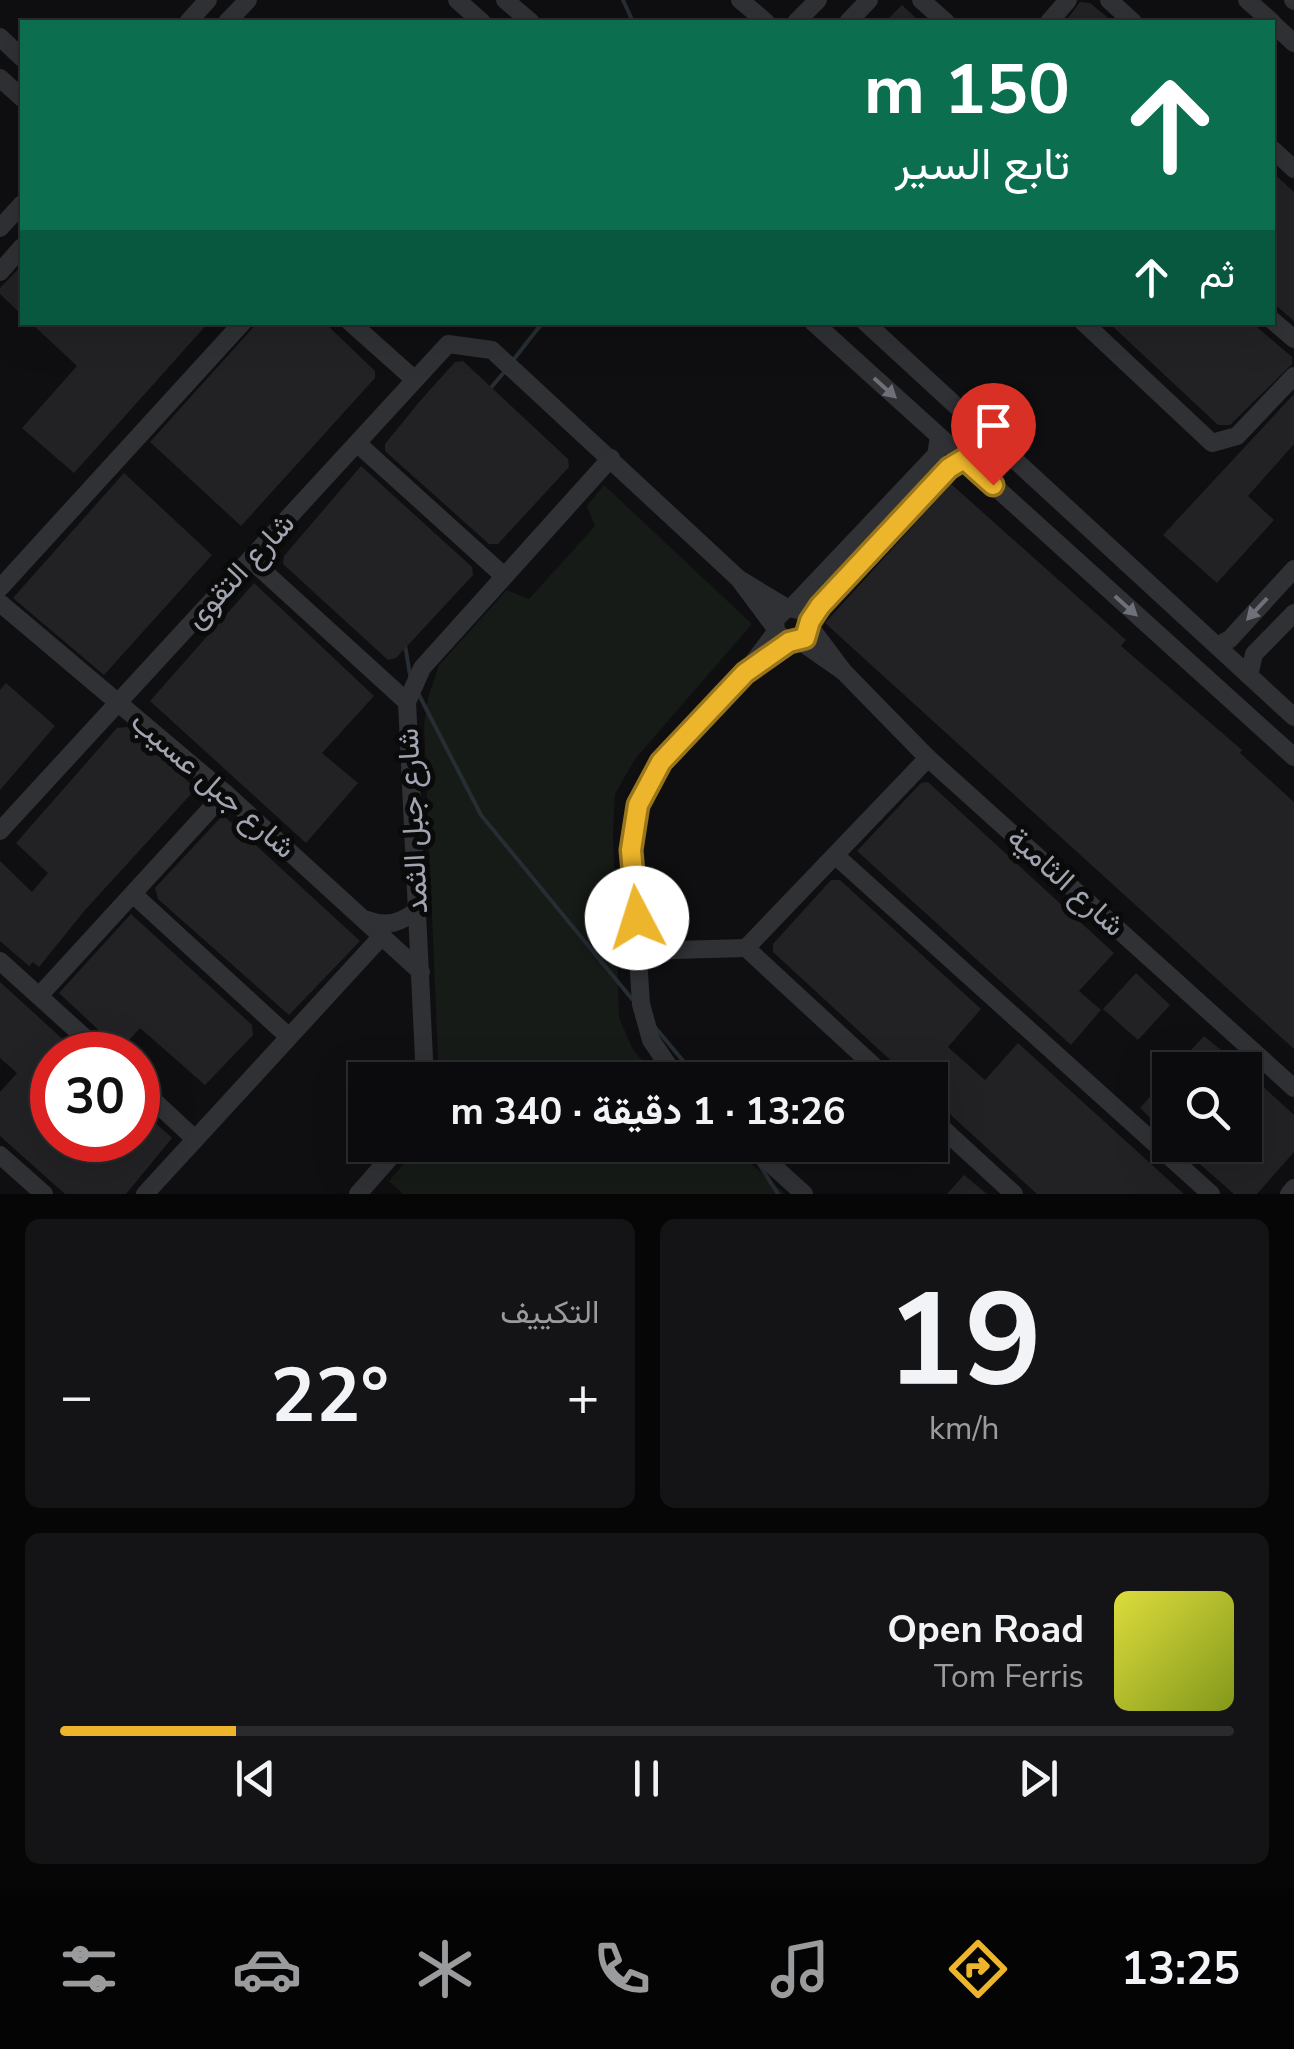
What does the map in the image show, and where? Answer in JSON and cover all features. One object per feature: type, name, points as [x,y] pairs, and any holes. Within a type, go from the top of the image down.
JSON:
[{"type":"street","points":[[190,20],[208,0]]},
{"type":"street","points":[[230,20],[248,0]]},
{"type":"street","points":[[457,0],[480,20]]},
{"type":"street","points":[[505,0],[529,20]]},
{"type":"street","points":[[740,0],[764,20]]},
{"type":"street","points":[[798,20],[818,0]]},
{"type":"street","points":[[850,20],[869,0]]},
{"type":"street","points":[[921,0],[944,20]]},
{"type":"street","points":[[1051,20],[1068,0]]},
{"type":"street","points":[[1108,0],[1131,20]]},
{"type":"street","points":[[1247,0],[1269,20]]},
{"type":"street","points":[[1275,26],[1294,42]]},
{"type":"street","points":[[0,37],[20,56]]},
{"type":"street","points":[[0,78],[20,96]]},
{"type":"street","points":[[1275,152],[1294,169]]},
{"type":"street","points":[[0,228],[20,206]]},
{"type":"street","points":[[0,272],[20,249]]},
{"type":"street","points":[[1275,323],[1294,339]]},
{"type":"street","points":[[0,588],[240,325]]},
{"type":"street","points":[[353,325],[414,379]]},
{"type":"street","points":[[816,325],[1294,758]]},
{"type":"street","points":[[869,325],[1294,717]]},
{"type":"street","points":[[1086,325],[1212,443],[1237,436],[1294,376]]},
{"type":"street","name":"شارع التقوى","points":[[0,831],[448,344],[492,350],[611,458]]},
{"type":"street","points":[[798,623],[936,454],[939,437]]},
{"type":"street","points":[[358,444],[504,576]]},
{"type":"street","points":[[611,458],[739,579],[789,607],[804,611],[798,623]]},
{"type":"street","name":"شارع جبل الثمد","points":[[424,1062],[407,702],[422,668],[611,458]]},
{"type":"street","points":[[666,1062],[651,1040],[641,1004],[631,850],[638,805],[661,762],[949,468],[964,459]]},
{"type":"street","points":[[1050,537],[1073,512]]},
{"type":"street","points":[[250,558],[407,702]]},
{"type":"street","points":[[1217,646],[1230,639],[1294,569]]},
{"type":"street","name":"شارع الثامية","points":[[739,579],[798,623],[928,758],[1294,1088]]},
{"type":"street","name":"شارع جبل عسيب","points":[[0,602],[226,792],[421,972]]},
{"type":"street","points":[[789,607],[777,615],[798,623]]},
{"type":"street","points":[[1249,676],[1254,654],[1294,612]]},
{"type":"street","points":[[640,952],[746,948],[928,758]]},
{"type":"street","points":[[39,996],[226,792]]},
{"type":"street","points":[[836,856],[1211,1194]]},
{"type":"street","points":[[134,895],[289,1037]]},
{"type":"street","points":[[364,919],[380,925],[400,922],[418,910]]},
{"type":"street","points":[[145,1194],[382,936]]},
{"type":"street","points":[[746,948],[870,1062]]},
{"type":"street","points":[[0,962],[79,1032]]},
{"type":"street","points":[[160,1106],[196,1138]]},
{"type":"street","points":[[948,1134],[1014,1194]]},
{"type":"street","points":[[0,1155],[44,1194]]},
{"type":"street","points":[[358,1194],[387,1162]]},
{"type":"street","points":[[769,1162],[804,1194]]},
{"type":"street","points":[[1288,1194],[1294,1188]]},
{"type":"shaded area","points":[[604,485],[752,624],[635,759],[615,794],[619,1017],[632,1048],[643,1062],[438,1062],[424,726],[428,698],[439,665],[507,590],[529,599],[595,526],[587,506]]},
{"type":"shaded area","points":[[405,1162],[749,1162],[785,1194],[403,1194],[389,1181]]},
{"type":"building","points":[[1080,2],[1090,3],[1111,20],[1066,20]]},
{"type":"building","points":[[902,5],[918,20],[887,20]]},
{"type":"building","points":[[1275,175],[1294,192],[1294,321],[1275,305]]},
{"type":"building","points":[[20,267],[20,313],[0,294],[0,288]]},
{"type":"building","points":[[33,325],[206,325],[74,473],[22,428],[77,366]]},
{"type":"building","points":[[255,325],[327,325],[375,371],[375,378],[241,526],[150,442]]},
{"type":"building","points":[[1111,325],[1255,325],[1292,357],[1292,364],[1230,425],[1218,425]]},
{"type":"building","points":[[463,361],[568,459],[569,467],[498,544],[489,544],[385,451],[385,444],[420,401],[455,362]]},
{"type":"building","points":[[1294,394],[1294,444],[1248,496],[1274,520],[1217,583],[1163,535]]},
{"type":"building","points":[[361,466],[472,567],[473,575],[396,658],[388,660],[283,564],[284,556]]},
{"type":"building","points":[[124,473],[212,555],[104,675],[13,598]]},
{"type":"building","points":[[951,484],[1126,640],[1121,646],[1242,750],[1240,753],[1294,802],[1294,1049],[825,623]]},
{"type":"building","points":[[254,583],[374,696],[322,753],[358,783],[306,843],[150,701]]},
{"type":"building","points":[[6,683],[55,726],[0,790],[0,690]]},
{"type":"building","points":[[128,727],[192,785],[192,793],[85,910],[39,967],[33,962],[29,966],[0,941],[0,861],[32,892],[48,873],[16,843],[117,728]]},
{"type":"building","points":[[928,782],[1114,953],[1079,991],[1101,1010],[1071,1045],[857,851],[921,783]]},
{"type":"building","points":[[223,815],[360,941],[289,1015],[158,899],[155,888]]},
{"type":"building","points":[[831,880],[840,880],[981,1009],[948,1047],[985,1080],[1018,1043],[1184,1194],[1037,1194],[948,1112],[948,1062],[892,1062],[773,952],[773,944]]},
{"type":"building","points":[[131,914],[252,1025],[253,1035],[205,1085],[160,1046],[160,1032],[145,1032],[140,1028],[136,1032],[101,1032],[59,993]]},
{"type":"building","points":[[1136,973],[1170,1005],[1138,1040],[1103,1009]]},
{"type":"building","points":[[0,982],[55,1032],[30,1032],[30,1162],[152,1162],[126,1194],[65,1194],[0,1136],[0,1092],[17,1073],[0,1058]]},
{"type":"building","points":[[1204,1036],[1223,1052],[1189,1052]]},
{"type":"building","points":[[1262,1086],[1294,1115],[1294,1152],[1257,1194],[1234,1194],[1197,1162],[1262,1162]]},
{"type":"building","points":[[1152,1094],[1152,1120],[1140,1108]]},
{"type":"building","points":[[160,1127],[172,1138],[160,1153]]},
{"type":"building","points":[[964,1175],[987,1194],[947,1194]]},
{"type":"waterway","points":[[623,0],[632,20]]},
{"type":"waterway","points":[[514,359],[541,325]]},
{"type":"waterway","points":[[489,390],[505,371]]},
{"type":"waterway","points":[[405,645],[410,675]]},
{"type":"waterway","points":[[418,693],[481,815],[632,999]]},
{"type":"waterway","points":[[654,1026],[684,1062]]},
{"type":"waterway","points":[[759,1164],[778,1194]]},
{"type":"route","points":[[637,918],[631,850],[638,805],[661,762],[745,673],[789,642],[805,638],[820,606],[949,468],[964,459],[993,485]]}]
